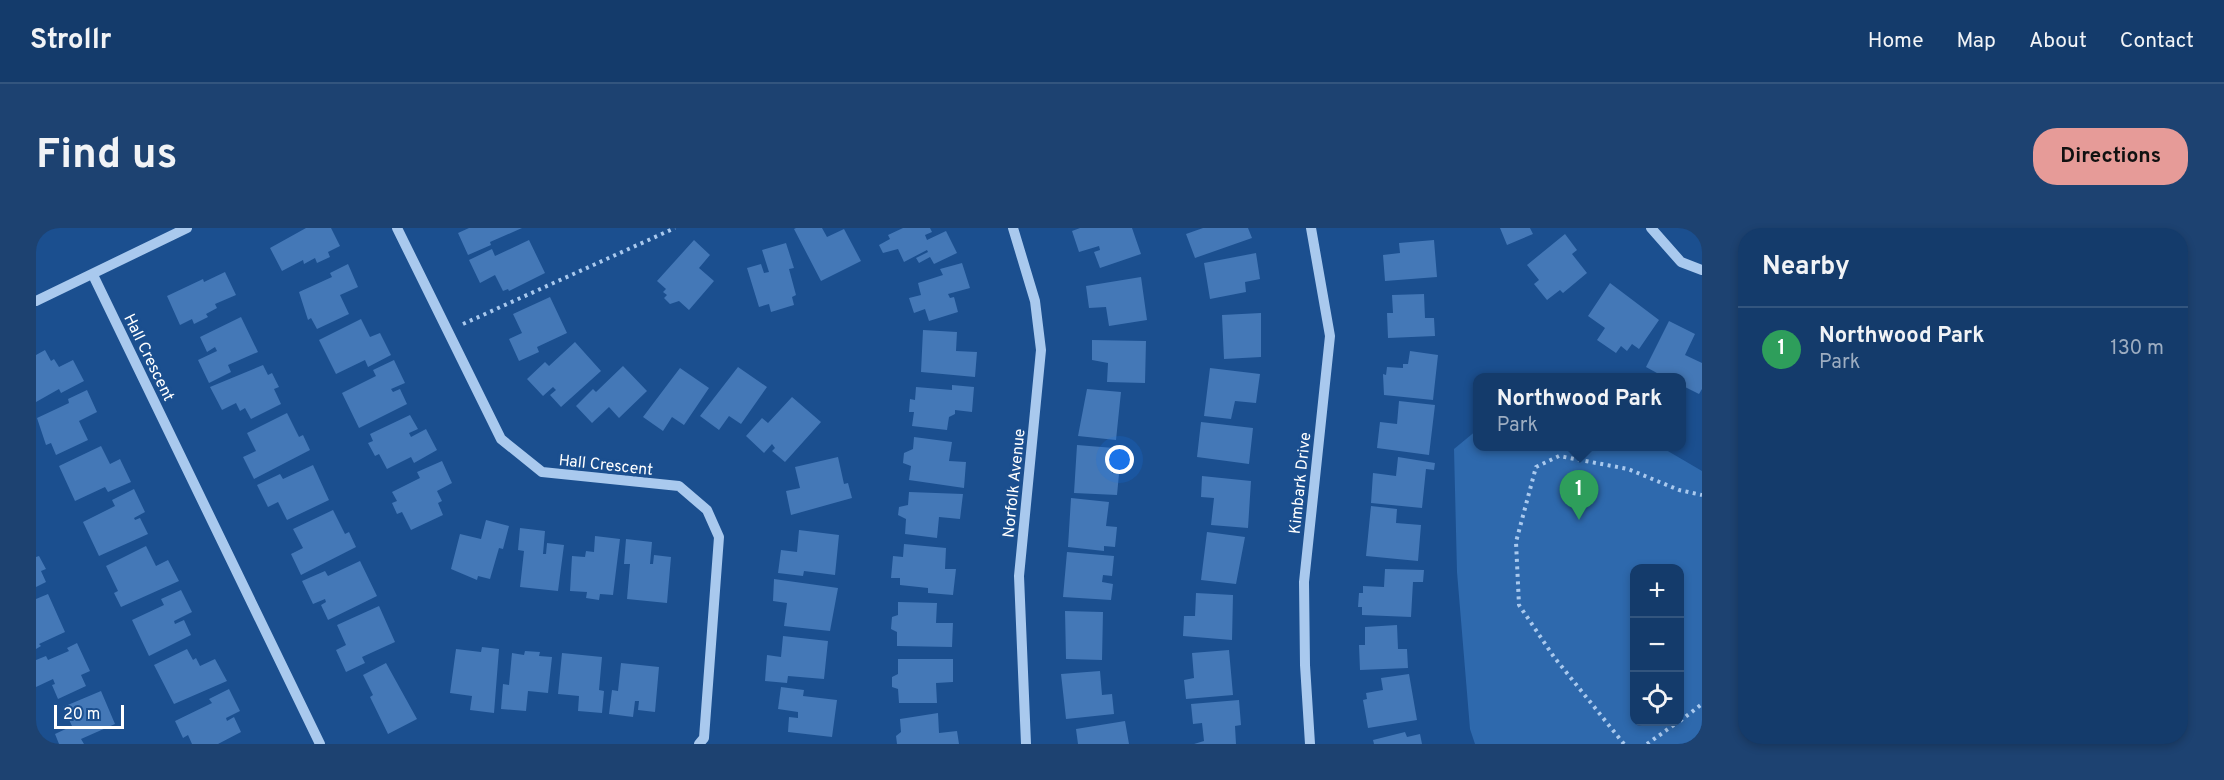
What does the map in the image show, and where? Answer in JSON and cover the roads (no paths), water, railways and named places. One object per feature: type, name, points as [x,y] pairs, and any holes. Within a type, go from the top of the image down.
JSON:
[{"type":"street","points":[[36,301],[187,228]]},
{"type":"street","name":"Hall Crescent","points":[[397,228],[501,439],[542,472],[679,486],[707,510],[719,537],[704,738],[699,744]]},
{"type":"street","name":"Norfolk Avenue","points":[[1014,228],[1035,302],[1041,350],[1019,576],[1026,744]]},
{"type":"street","name":"Kimbark Drive","points":[[1310,744],[1305,665],[1304,582],[1330,336],[1311,228]]},
{"type":"street","points":[[1651,228],[1681,262],[1702,270]]},
{"type":"street","name":"Hall Crescent","points":[[93,275],[320,744]]},
{"type":"place","name":"Northwood Park","points":[[1579,520]]}]
